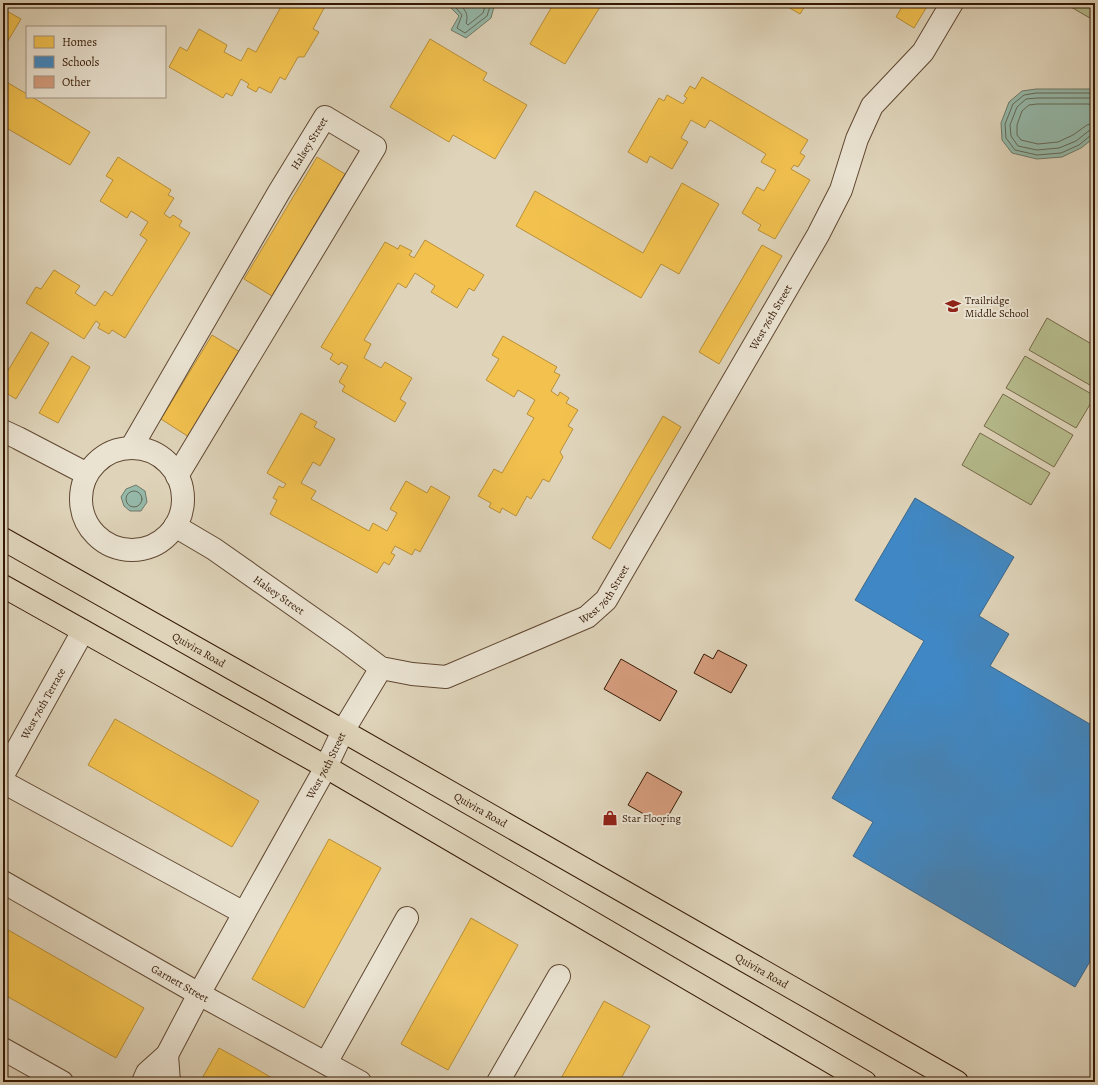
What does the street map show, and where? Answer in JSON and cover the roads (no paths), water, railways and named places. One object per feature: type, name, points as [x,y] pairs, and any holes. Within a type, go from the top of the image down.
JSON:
[{"type":"main road","name":"Quivira Road","points":[[3,539],[344,731],[957,1082]]},
{"type":"main road","points":[[3,586],[326,767],[865,1082]]},
{"type":"street","name":"West 76th Street","points":[[143,1082],[147,1073],[167,1055],[199,994],[326,767],[344,731],[381,668],[412,674],[446,677],[587,617],[606,600],[818,235],[841,190],[857,139],[872,106],[923,52],[952,3]]},
{"type":"street","name":"Halsey Street","points":[[131,448],[279,192],[325,117],[375,147],[177,476]]},
{"type":"street","points":[[3,431],[87,474]]},
{"type":"street","points":[[131,448],[146,450],[161,457],[172,467],[180,481],[183,496],[182,512],[175,526],[164,540],[149,548],[131,551],[114,548],[98,539],[87,525],[81,509],[81,491],[87,474],[98,460],[114,451],[131,448]]},
{"type":"street","name":"Halsey Street","points":[[175,526],[214,549],[381,668]]},
{"type":"street","name":"West 76th Terrace","points":[[3,775],[83,631]]},
{"type":"street","points":[[3,782],[244,913]]},
{"type":"street","name":"Garnett Street","points":[[3,882],[199,994],[326,1062],[360,1082]]},
{"type":"street","points":[[326,1062],[408,918]]},
{"type":"street","points":[[498,1082],[559,976]]},
{"type":"street","points":[[3,1049],[62,1082]]},
{"type":"street","points":[[167,1055],[169,1082]]},
{"type":"water","points":[[446,3],[495,3],[491,18],[466,38],[451,30],[459,16]]},
{"type":"water","points":[[1036,89],[1092,89],[1095,91],[1095,137],[1081,148],[1062,157],[1037,159],[1012,153],[1002,140],[1001,123],[1009,102],[1022,91]]},
{"type":"water","points":[[136,485],[145,491],[147,502],[141,511],[130,511],[124,506],[121,497],[126,489]]},
{"type":"place","name":"Trailridge Middle School","points":[[953,306]]},
{"type":"place","name":"Star Flooring","points":[[610,818]]}]
